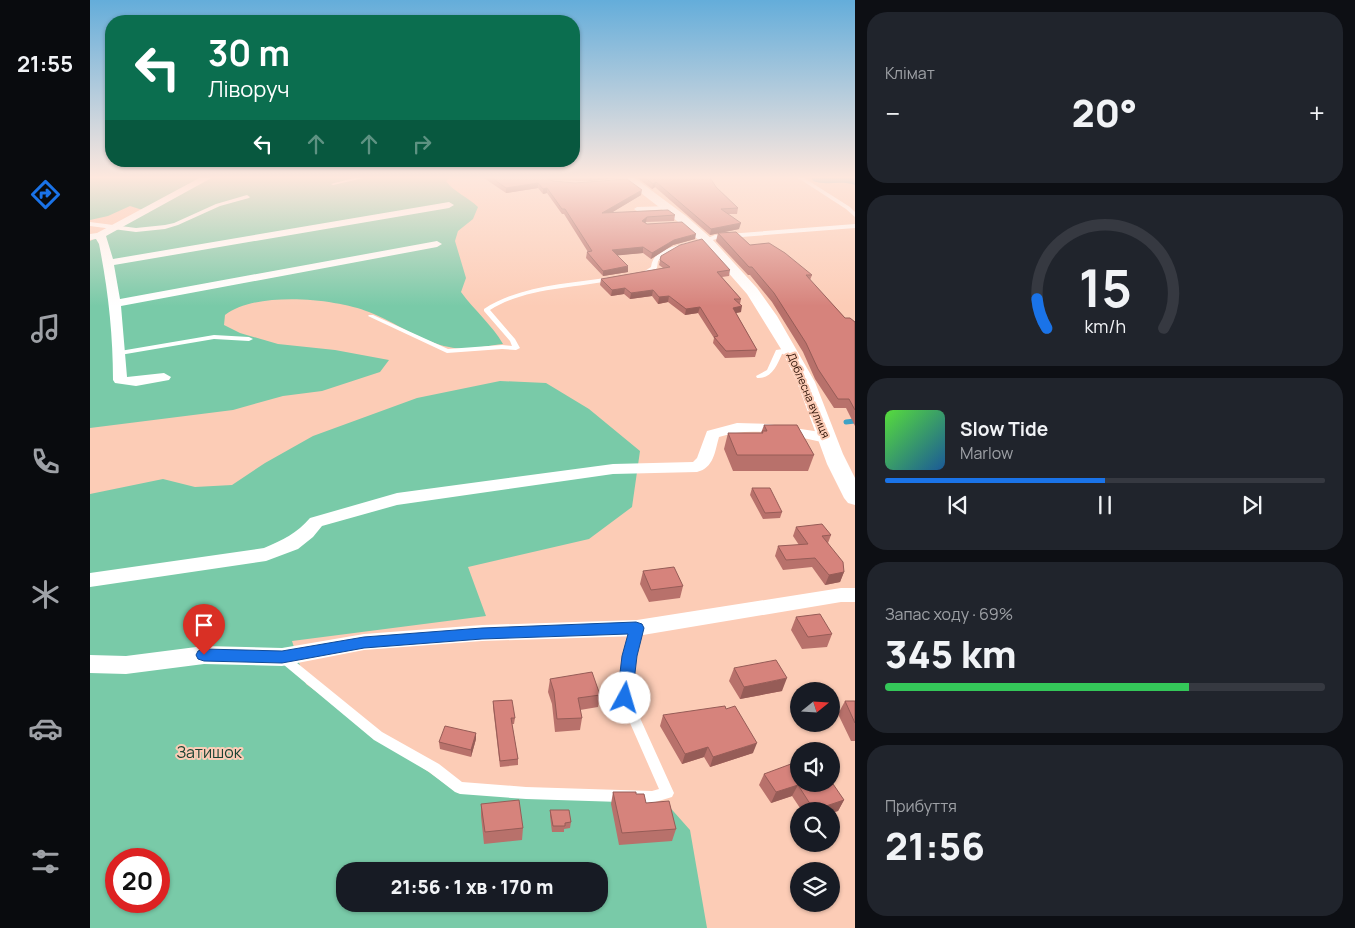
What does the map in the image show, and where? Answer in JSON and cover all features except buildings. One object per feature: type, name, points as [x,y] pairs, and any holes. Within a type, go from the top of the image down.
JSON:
[{"type":"street","points":[[127,219],[95,236],[108,263],[115,304],[120,353],[120,380],[139,382],[164,377]]},
{"type":"street","points":[[108,263],[366,219]]},
{"type":"street","name":"Доблесна вулиця","points":[[679,219],[722,255],[753,293],[790,350],[807,384],[837,463],[855,498]]},
{"type":"street","points":[[115,304],[437,244]]},
{"type":"street","points":[[90,580],[266,554],[292,544],[307,533],[316,522],[343,512],[397,499],[613,469],[697,467],[705,460],[712,434],[722,429],[740,428],[786,431],[827,438]]},
{"type":"street","points":[[90,664],[126,665],[204,655],[282,657],[364,642],[482,634],[636,628],[840,595],[855,595]]},
{"type":"lane","points":[[90,224],[136,230],[165,227],[187,219]]},
{"type":"lane","points":[[632,275],[648,273],[654,268],[655,260],[664,252],[716,237],[855,226]]},
{"type":"lane","points":[[371,316],[447,351],[516,348],[513,340],[486,310],[497,302],[523,294],[623,277]]},
{"type":"lane","points":[[120,353],[214,337],[249,339]]},
{"type":"lane","points":[[760,376],[770,370],[779,352],[790,350]]},
{"type":"lane","points":[[282,657],[378,736],[434,768],[460,788],[526,793],[652,797],[667,793],[625,698],[629,656],[636,628]]},
{"type":"green space","points":[[134,219],[473,219],[458,231],[455,241],[466,278],[461,292],[503,344],[469,348],[449,347],[429,341],[369,312],[336,303],[296,299],[256,302],[239,307],[225,315],[224,325],[240,333],[278,344],[335,350],[389,360],[380,372],[322,391],[283,396],[233,410],[90,428],[90,241]]},
{"type":"green space","name":"Затишок","points":[[500,381],[546,383],[589,409],[640,451],[632,507],[589,539],[468,567],[486,616],[292,641],[306,684],[458,793],[666,803],[690,830],[707,928],[90,928],[90,494],[163,479],[195,487],[232,485],[265,463],[313,436],[417,398]]},
{"type":"waterway","points":[[846,422],[855,421]]},
{"type":"route","points":[[204,655],[282,657],[364,642],[482,634],[636,628],[629,656],[625,698]]}]
